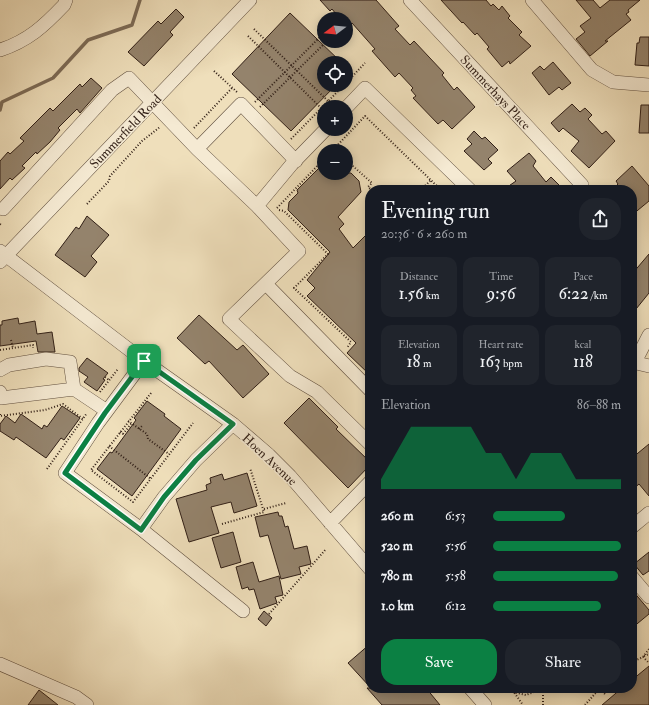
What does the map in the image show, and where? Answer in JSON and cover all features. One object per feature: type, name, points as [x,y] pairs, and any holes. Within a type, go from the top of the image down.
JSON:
[{"type":"street","points":[[0,50],[20,42],[33,34],[64,5],[66,0]]},
{"type":"street","name":"Summerhays Place","points":[[410,0],[582,185]]},
{"type":"street","points":[[532,0],[592,70],[613,82],[649,85]]},
{"type":"street","name":"Summerfield Road","points":[[2,256],[152,103],[246,1]]},
{"type":"street","points":[[3,209],[112,90],[129,78],[197,149],[257,206],[299,251],[229,319],[290,376],[317,392],[365,439]]},
{"type":"street","points":[[353,101],[365,88],[465,185]]},
{"type":"street","points":[[197,149],[241,104],[296,161]]},
{"type":"street","points":[[257,206],[319,136]]},
{"type":"street","name":"Hoen Avenue","points":[[2,256],[144,361],[233,424],[290,476],[365,563]]},
{"type":"street","points":[[266,284],[365,385]]},
{"type":"street","points":[[637,357],[649,335]]},
{"type":"street","points":[[0,370],[10,365],[46,359],[70,362],[74,389]]},
{"type":"street","points":[[144,361],[107,411],[65,473],[141,530],[243,611]]},
{"type":"street","points":[[637,363],[649,366]]},
{"type":"street","points":[[0,392],[1,398],[74,389],[107,411]]},
{"type":"street","points":[[141,530],[173,486],[196,460],[233,424]]},
{"type":"street","points":[[330,523],[365,487]]},
{"type":"street","points":[[637,523],[649,512]]},
{"type":"street","points":[[637,583],[649,597]]},
{"type":"street","points":[[0,664],[76,698],[87,705]]},
{"type":"street","points":[[474,693],[485,705]]},
{"type":"path","points":[[254,29],[327,100]]},
{"type":"path","points":[[248,36],[317,104]]},
{"type":"path","points":[[251,106],[317,40]]},
{"type":"path","points":[[256,111],[320,48]]},
{"type":"path","points":[[353,75],[365,63]]},
{"type":"path","points":[[214,71],[242,97]]},
{"type":"path","points":[[191,131],[232,88]]},
{"type":"path","points":[[329,100],[337,92]]},
{"type":"path","points":[[288,142],[317,112]]},
{"type":"path","points":[[339,144],[365,116],[436,185]]},
{"type":"path","points":[[87,204],[109,181],[110,176],[142,141],[161,126]]},
{"type":"path","points":[[317,166],[277,208],[280,211],[284,211],[328,254],[294,288],[351,342],[344,351]]},
{"type":"path","points":[[353,166],[372,184],[371,185]]},
{"type":"path","points":[[426,185],[431,180]]},
{"type":"path","points":[[11,340],[13,348]]},
{"type":"path","points":[[0,350],[32,345],[33,349],[37,348]]},
{"type":"path","points":[[98,395],[118,369]]},
{"type":"path","points":[[105,377],[109,380]]},
{"type":"path","points":[[151,393],[128,421],[92,470],[133,502],[193,423]]},
{"type":"path","points":[[0,414],[0,416],[45,410],[63,404],[83,419]]},
{"type":"path","points":[[47,469],[69,435],[89,410]]},
{"type":"path","points":[[128,421],[147,434],[148,439],[169,454]]},
{"type":"path","points":[[120,432],[124,435],[132,424]]},
{"type":"path","points":[[139,429],[143,424]]},
{"type":"path","points":[[109,446],[151,479]]},
{"type":"path","points":[[250,468],[264,509]]},
{"type":"path","points":[[222,524],[264,512],[264,509],[286,503]]},
{"type":"path","points":[[270,614],[326,549]]},
{"type":"path","points":[[643,657],[649,649]]},
{"type":"path","points":[[637,660],[649,654]]},
{"type":"path","points":[[643,657],[649,663]]},
{"type":"path","points":[[514,693],[523,705]]},
{"type":"path","points":[[517,693],[526,695],[531,693]]},
{"type":"path","points":[[543,693],[543,705]]},
{"type":"path","points":[[585,705],[596,693]]},
{"type":"building","points":[[320,0],[376,0],[399,26],[395,29],[410,45],[414,41],[444,73],[442,75],[454,90],[457,87],[475,107],[452,129],[443,120],[438,124],[413,98],[416,96],[411,90],[413,88],[399,73],[395,77],[372,51],[375,49],[353,24],[353,12],[334,12],[332,9],[330,11]]},
{"type":"building","points":[[441,0],[486,0],[491,6],[493,4],[499,10],[502,6],[510,16],[508,18],[522,32],[519,35],[531,46],[510,64],[509,61],[502,67],[487,49],[489,47],[477,33],[475,35]]},
{"type":"building","points":[[576,0],[593,0],[600,8],[610,0],[640,0],[628,10],[629,12],[626,14],[631,20],[605,41],[608,41],[590,56],[576,39],[585,32],[580,26],[591,18]]},
{"type":"building","points":[[176,9],[184,17],[170,32],[173,35],[144,66],[128,52],[158,21],[161,24]]},
{"type":"building","points":[[290,13],[317,39],[317,48],[326,48],[335,56],[317,56],[317,92],[329,92],[321,100],[317,100],[317,104],[291,131],[232,74]]},
{"type":"building","points":[[640,37],[649,37],[649,66],[635,65],[637,43],[639,43]]},
{"type":"building","points":[[553,62],[571,83],[562,90],[559,87],[549,95],[532,73],[540,66],[544,70]]},
{"type":"building","points":[[91,78],[102,88],[80,113],[77,109],[58,128],[60,130],[50,142],[37,154],[36,152],[22,166],[25,168],[12,180],[10,178],[0,189],[0,161],[8,152],[10,154],[24,141],[20,138],[50,108],[53,111],[80,84],[82,87]]},
{"type":"building","points":[[572,104],[580,112],[585,108],[592,115],[588,119],[602,134],[606,131],[615,141],[589,168],[571,151],[579,141],[563,128],[559,132],[551,123]]},
{"type":"building","points":[[641,105],[649,105],[649,133],[639,133]]},
{"type":"building","points":[[474,131],[482,139],[485,137],[498,150],[488,159],[492,163],[484,170],[464,151],[472,144],[467,139]]},
{"type":"building","points":[[529,153],[536,161],[533,166],[546,182],[551,177],[559,185],[510,185],[516,181],[507,171]]},
{"type":"building","points":[[632,166],[649,186],[649,201],[637,211],[637,185],[617,185],[618,184],[616,181]]},
{"type":"building","points":[[317,170],[317,180],[353,180],[353,175],[359,181],[361,192],[338,217],[344,224],[339,229],[353,248],[365,236],[365,370],[347,353],[356,343],[307,296],[315,288],[307,280],[330,252],[288,210],[289,202],[298,193],[297,190]]},
{"type":"building","points":[[87,216],[109,235],[91,256],[97,262],[85,277],[55,255],[76,227],[79,229]]},
{"type":"building","points":[[649,254],[649,293],[637,308],[637,268]]},
{"type":"building","points":[[199,315],[237,350],[243,345],[269,374],[243,398],[209,361],[205,364],[177,338]]},
{"type":"building","points":[[18,318],[19,324],[35,321],[37,334],[52,332],[55,352],[38,352],[36,341],[0,346],[0,325],[2,325],[2,321]]},
{"type":"building","points":[[87,358],[108,373],[97,391],[84,382],[88,377],[79,371],[79,368]]},
{"type":"building","points":[[309,398],[338,427],[336,429],[365,457],[365,470],[348,488],[284,423]]},
{"type":"building","points":[[147,401],[165,414],[164,416],[181,429],[132,496],[97,469],[110,452],[112,453],[136,420],[134,418]]},
{"type":"building","points":[[62,406],[80,418],[64,440],[61,438],[46,458],[16,437],[14,440],[0,431],[0,424],[6,416],[15,423],[21,414],[42,429],[44,425],[47,427]]},
{"type":"building","points":[[649,444],[649,496],[639,484],[637,486],[637,454]]},
{"type":"building","points":[[247,473],[257,506],[234,513],[231,502],[211,507],[219,533],[189,542],[176,499],[207,490],[206,485],[211,483],[210,478],[222,474],[224,480]]},
{"type":"building","points":[[278,512],[279,516],[282,516],[285,527],[288,526],[294,549],[307,546],[311,564],[299,567],[301,574],[281,579],[268,535],[260,537],[255,517]]},
{"type":"building","points":[[233,532],[241,562],[221,568],[212,538]]},
{"type":"building","points":[[649,552],[649,571],[643,575],[637,568],[637,562]]},
{"type":"building","points":[[253,562],[259,582],[279,576],[283,595],[275,597],[277,603],[260,609],[254,589],[249,590],[248,587],[242,589],[236,567]]},
{"type":"building","points":[[637,596],[649,610],[649,614],[637,624]]},
{"type":"building","points":[[264,611],[272,618],[266,626],[258,619]]},
{"type":"building","points":[[365,648],[365,682],[348,663]]},
{"type":"building","points":[[649,666],[649,705],[602,705],[616,693],[637,693],[637,676]]},
{"type":"building","points":[[39,690],[58,705],[28,705]]},
{"type":"building","points":[[371,693],[430,693],[440,705],[382,705]]},
{"type":"waterway","points":[[0,110],[2,102],[53,78],[88,40],[132,25],[140,0]]},
{"type":"route","points":[[144,361],[233,424],[196,460],[164,497],[141,530],[65,473],[105,413],[144,361]]}]
